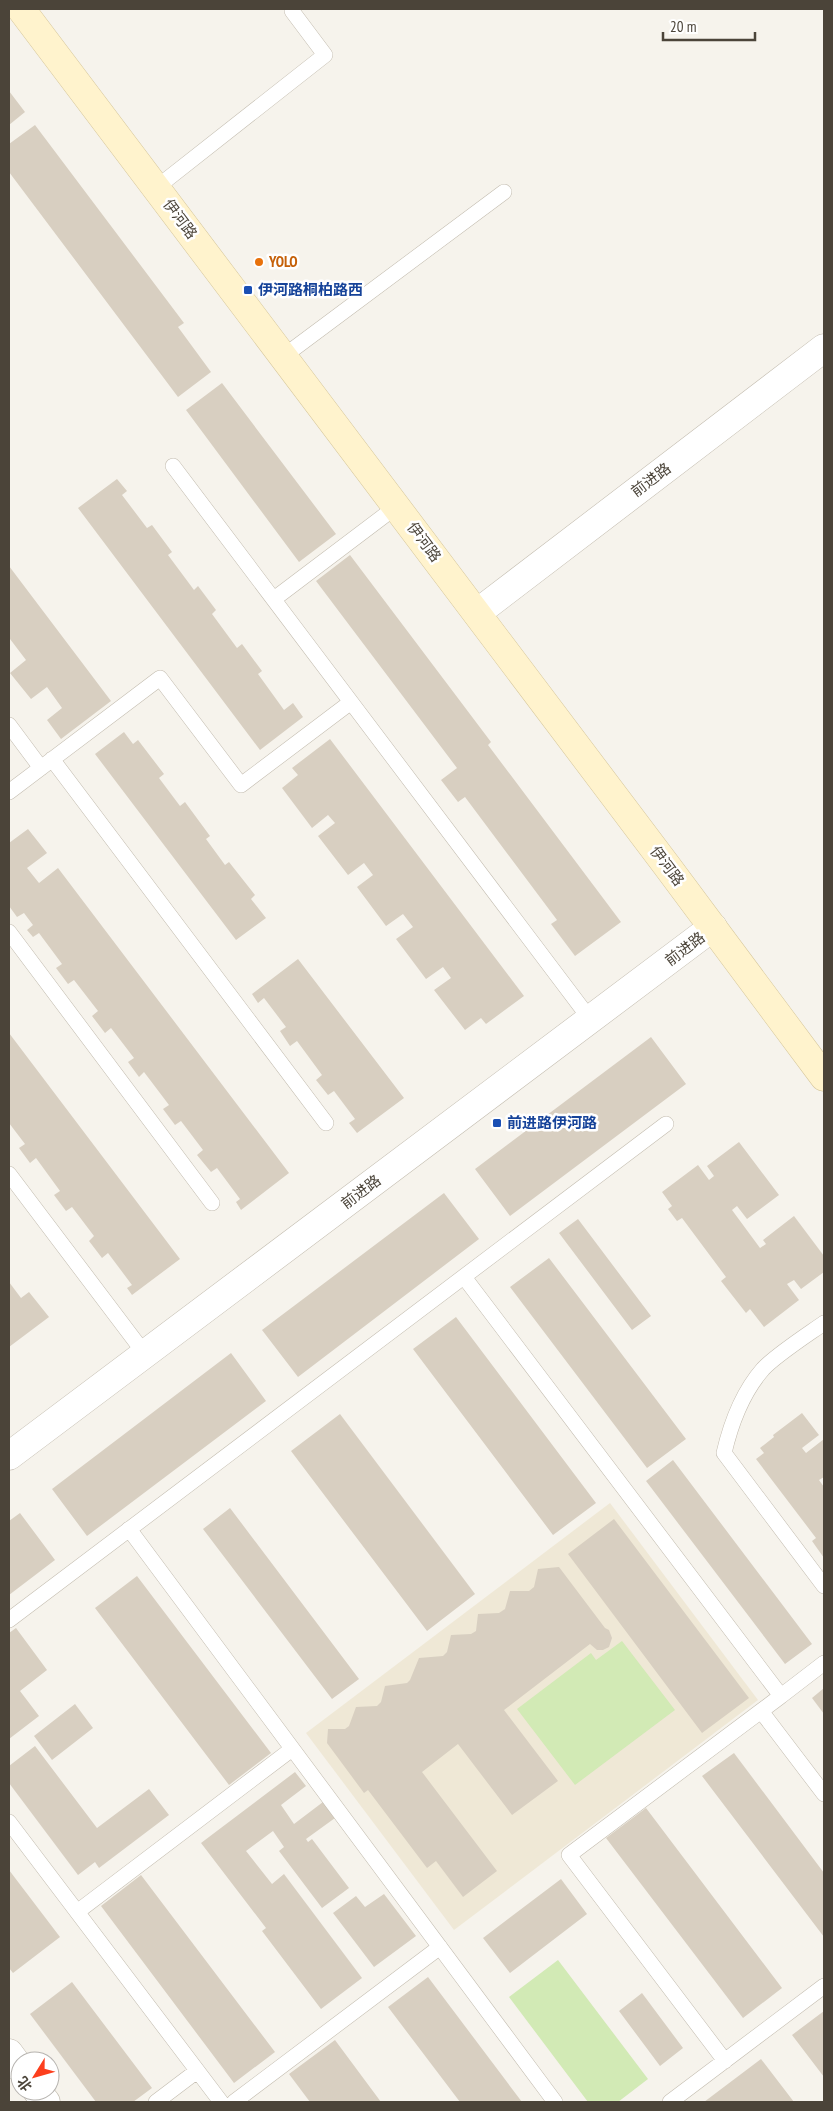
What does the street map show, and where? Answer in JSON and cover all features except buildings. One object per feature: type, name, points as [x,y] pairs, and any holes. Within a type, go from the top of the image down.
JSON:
[{"type":"street","name":"伊河路","points":[[21,9],[397,506],[824,1078]]},
{"type":"street","name":"前进路","points":[[477,613],[824,348]]},
{"type":"street","name":"前进路","points":[[9,1456],[713,927]]},
{"type":"lane","points":[[156,188],[325,55],[292,11]]},
{"type":"lane","points":[[284,356],[504,192]]},
{"type":"lane","points":[[173,466],[590,1019]]},
{"type":"lane","points":[[274,599],[397,506]]},
{"type":"lane","points":[[9,792],[160,678],[241,785],[351,702]]},
{"type":"lane","points":[[9,725],[47,764],[326,1123]]},
{"type":"lane","points":[[9,932],[212,1203]]},
{"type":"lane","points":[[9,1620],[666,1124]]},
{"type":"lane","points":[[9,1174],[145,1354]]},
{"type":"lane","points":[[464,1277],[781,1696]]},
{"type":"lane","points":[[824,1322],[764,1368],[748,1389],[731,1425],[724,1452],[824,1586]]},
{"type":"lane","points":[[129,1529],[555,2102]]},
{"type":"lane","points":[[725,2061],[569,1855],[824,1663]]},
{"type":"lane","points":[[761,1710],[824,1794]]},
{"type":"lane","points":[[77,1912],[292,1749]]},
{"type":"lane","points":[[9,1822],[221,2102]]},
{"type":"lane","points":[[234,2102],[440,1947]]},
{"type":"lane","points":[[670,2102],[824,1986]]},
{"type":"lane","points":[[156,2102],[197,2071]]},
{"type":"shaded area","points":[[610,1503],[758,1700],[454,1930],[306,1733]]},
{"type":"green space","points":[[622,1641],[675,1710],[575,1785],[517,1709],[591,1653],[596,1660]]},
{"type":"green space","points":[[558,1960],[648,2079],[618,2102],[588,2102],[509,1997]]},
{"type":"place","name":"YOLO","points":[[259,262]]},
{"type":"place","name":"伊河路桐柏路西","points":[[248,290]]},
{"type":"place","name":"前进路伊河路","points":[[497,1123]]}]
